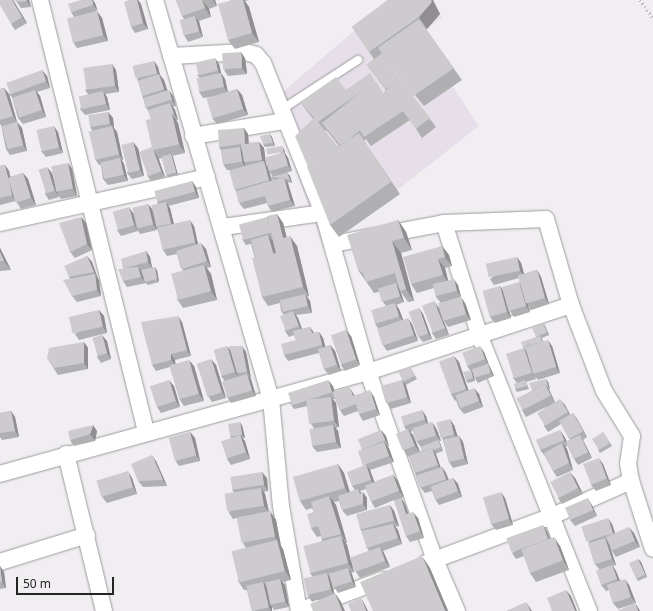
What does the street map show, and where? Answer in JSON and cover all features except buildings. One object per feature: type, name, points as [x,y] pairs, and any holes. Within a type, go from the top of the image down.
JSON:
[{"type":"street","points":[[40,0],[92,203],[146,432]]},
{"type":"street","points":[[155,0],[193,136],[223,227],[271,400],[281,506],[299,611],[550,517],[631,481]]},
{"type":"street","points":[[171,56],[245,52],[256,55],[266,68],[283,116],[323,213],[368,372],[435,560],[457,611]]},
{"type":"street","points":[[193,136],[283,116]]},
{"type":"street","points":[[0,223],[207,177]]},
{"type":"street","points":[[223,227],[323,213]]},
{"type":"street","points":[[333,244],[444,223],[546,219],[571,305],[604,391],[632,436],[628,463],[631,481],[653,549]]},
{"type":"street","points":[[444,223],[480,337],[550,517],[589,611]]},
{"type":"street","points":[[0,474],[66,454],[271,400],[368,372],[480,337],[571,305]]},
{"type":"street","points":[[66,454],[104,611]]},
{"type":"street","points":[[0,562],[86,535]]},
{"type":"lane","points":[[283,116],[358,60]]},
{"type":"path","points":[[640,0],[653,18]]},
{"type":"shaded area","points":[[390,0],[431,0],[442,17],[419,36],[479,126],[323,248],[272,101]]}]
